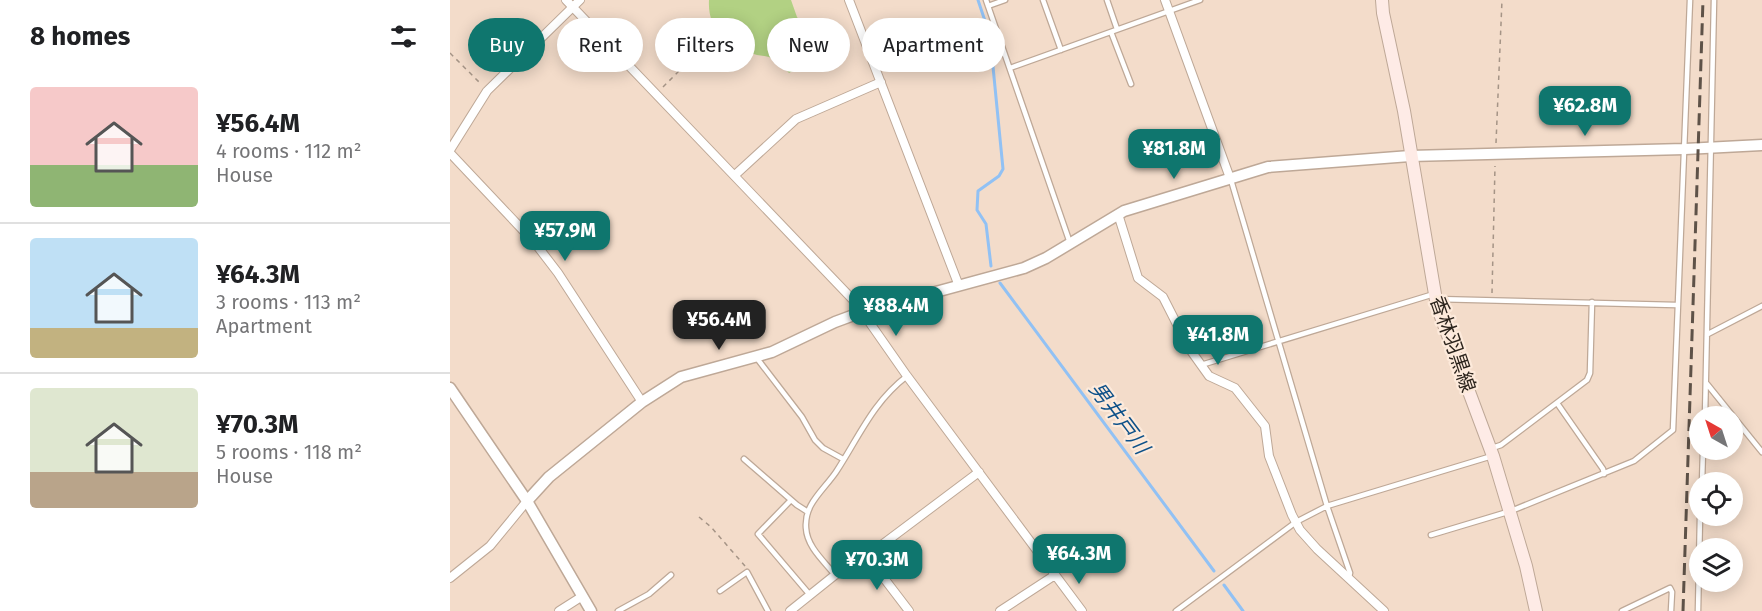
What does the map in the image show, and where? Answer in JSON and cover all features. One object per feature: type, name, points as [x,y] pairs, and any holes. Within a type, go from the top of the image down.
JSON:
[{"type":"main road","name":"香林羽黒線","points":[[1382,0],[1404,111],[1435,297],[1492,452],[1511,511],[1536,611]]},
{"type":"street","points":[[580,0],[570,3],[487,91],[450,152],[535,243],[558,273],[642,402]]},
{"type":"street","points":[[849,0],[959,286]]},
{"type":"street","points":[[1165,0],[1230,178]]},
{"type":"street","points":[[570,3],[862,312],[1082,611]]},
{"type":"street","points":[[735,176],[796,119],[881,82]]},
{"type":"street","points":[[450,579],[490,546],[549,477],[642,402],[681,377],[783,348],[835,322],[862,312],[1024,268],[1138,205],[1268,167],[1410,156],[1762,145]]},
{"type":"street","points":[[1118,214],[1138,278],[1163,297],[1189,348],[1209,376],[1235,388],[1265,426],[1269,456],[1296,522],[1317,549],[1384,611]]},
{"type":"street","points":[[450,388],[527,501],[591,611]]},
{"type":"street","points":[[790,611],[835,575],[867,556],[979,472]]},
{"type":"street","points":[[867,556],[909,611]]},
{"type":"street","points":[[1000,611],[1055,575]]},
{"type":"street","points":[[559,611],[581,597]]},
{"type":"lane","points":[[1005,0],[987,3],[1070,243]]},
{"type":"lane","points":[[1043,0],[1061,50]]},
{"type":"lane","points":[[1107,0],[1131,84]]},
{"type":"lane","points":[[1010,68],[1200,0]]},
{"type":"lane","points":[[1431,535],[1511,511],[1634,462],[1673,430],[1676,305],[1679,295],[1690,0]]},
{"type":"lane","points":[[1706,406],[1714,0]]},
{"type":"lane","points":[[1230,178],[1327,506],[1350,573],[1349,579]]},
{"type":"lane","points":[[1201,365],[1435,297],[1676,305]]},
{"type":"lane","points":[[1176,611],[1296,522],[1327,506],[1492,452],[1587,380],[1590,373],[1592,302]]},
{"type":"lane","points":[[1708,334],[1762,306]]},
{"type":"lane","points":[[756,357],[802,417],[815,440],[823,448],[843,459]]},
{"type":"lane","points":[[835,575],[811,546],[807,537],[808,512],[872,412],[907,376]]},
{"type":"lane","points":[[1707,384],[1715,391],[1762,452]]},
{"type":"lane","points":[[1557,403],[1603,469],[1604,474]]},
{"type":"lane","points":[[744,459],[808,512]]},
{"type":"lane","points":[[791,500],[758,534],[810,595]]},
{"type":"lane","points":[[1698,611],[1700,526]]},
{"type":"lane","points":[[720,591],[747,572],[768,611]]},
{"type":"lane","points":[[618,611],[649,594],[671,575]]},
{"type":"lane","points":[[1622,611],[1670,588],[1672,592],[1671,611]]},
{"type":"path","points":[[450,53],[487,91]]},
{"type":"path","points":[[656,94],[678,72]]},
{"type":"path","points":[[699,517],[746,566],[747,572]]},
{"type":"green space","points":[[709,0],[791,0],[798,18],[767,18],[767,57],[755,54],[755,18],[711,18]]},
{"type":"waterway","name":"男井戸川","points":[[978,0],[990,36],[1003,169],[999,176],[978,191],[977,210],[986,224],[991,266]]},
{"type":"waterway","name":"男井戸川","points":[[1000,283],[1214,571]]},
{"type":"waterway","name":"男井戸川","points":[[1224,585],[1243,611]]},
{"type":"railway","points":[[1683,611],[1703,0]]}]
